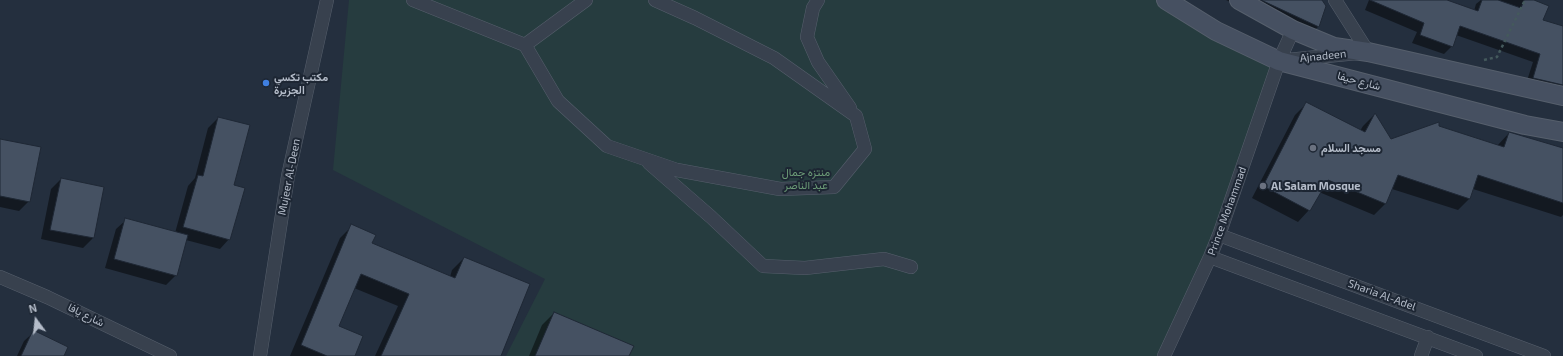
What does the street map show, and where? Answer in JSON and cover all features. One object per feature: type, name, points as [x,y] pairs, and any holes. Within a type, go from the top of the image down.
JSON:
[{"type":"main road","name":"شارع حيفا","points":[[1166,0],[1216,31],[1279,61],[1525,125],[1563,132]]},
{"type":"main road","points":[[1238,0],[1293,30],[1334,47],[1368,52],[1563,96]]},
{"type":"street","name":"Mujeer Al-Deen","points":[[260,356],[288,176],[327,0]]},
{"type":"street","points":[[413,0],[525,45],[558,101],[607,146],[678,170],[780,189],[834,187],[865,149],[856,116],[818,62],[807,37],[813,8],[818,0]]},
{"type":"street","points":[[525,45],[586,0]]},
{"type":"street","points":[[655,0],[695,18],[774,58],[856,116]]},
{"type":"street","points":[[1335,0],[1368,52]]},
{"type":"street","name":"Prince Mohammad","points":[[1164,356],[1219,235],[1279,61],[1293,30]]},
{"type":"street","name":"Ajnadeen","points":[[1279,61],[1368,52]]},
{"type":"street","points":[[644,159],[712,217],[763,266],[805,268],[884,259],[912,267]]},
{"type":"street","name":"Sharia Al-Adel","points":[[1219,235],[1544,356]]},
{"type":"street","points":[[1210,257],[1476,356]]},
{"type":"street","name":"شارع يافا","points":[[0,277],[47,297],[170,356]]},
{"type":"street","points":[[1421,356],[1428,337]]},
{"type":"path","points":[[1483,60],[1497,57],[1525,0]]},
{"type":"green space","name":"منتزه جمال عبد الناصر","points":[[349,0],[1171,0],[1279,61],[1173,337],[1163,356],[506,356],[545,279],[333,170]]},
{"type":"building","points":[[1261,0],[1322,0],[1326,6],[1319,27]]},
{"type":"building","points":[[1370,0],[1447,0],[1478,11],[1482,0],[1498,0],[1521,8],[1524,0],[1534,0],[1549,6],[1543,20],[1563,26],[1563,85],[1533,78],[1540,54],[1460,26],[1453,47],[1420,35],[1424,23]]},
{"type":"building","points":[[1306,102],[1365,132],[1375,113],[1391,139],[1439,122],[1439,126],[1504,147],[1509,132],[1563,148],[1563,203],[1478,175],[1470,199],[1398,175],[1386,204],[1328,180],[1310,211],[1263,186]]},
{"type":"building","points":[[218,117],[250,125],[234,185],[245,188],[230,240],[183,227],[198,175],[203,176]]},
{"type":"building","points":[[0,139],[41,147],[30,202],[0,196]]},
{"type":"building","points":[[61,178],[104,187],[94,238],[50,230]]},
{"type":"building","points":[[125,218],[188,235],[177,276],[114,259]]},
{"type":"building","points":[[351,224],[376,235],[372,243],[455,278],[464,257],[530,284],[501,356],[381,356],[409,294],[361,274],[339,326],[363,336],[355,356],[327,356],[301,345]]},
{"type":"building","points":[[554,312],[634,346],[629,356],[535,356]]},
{"type":"building","points":[[33,330],[68,347],[64,356],[21,356]]},
{"type":"place","name":"مكتب تكسي الجزيرة","points":[[266,83]]},
{"type":"place","name":"مسجد السلام","points":[[1313,148]]},
{"type":"place","name":"Al Salam Mosque","points":[[1263,186]]}]
